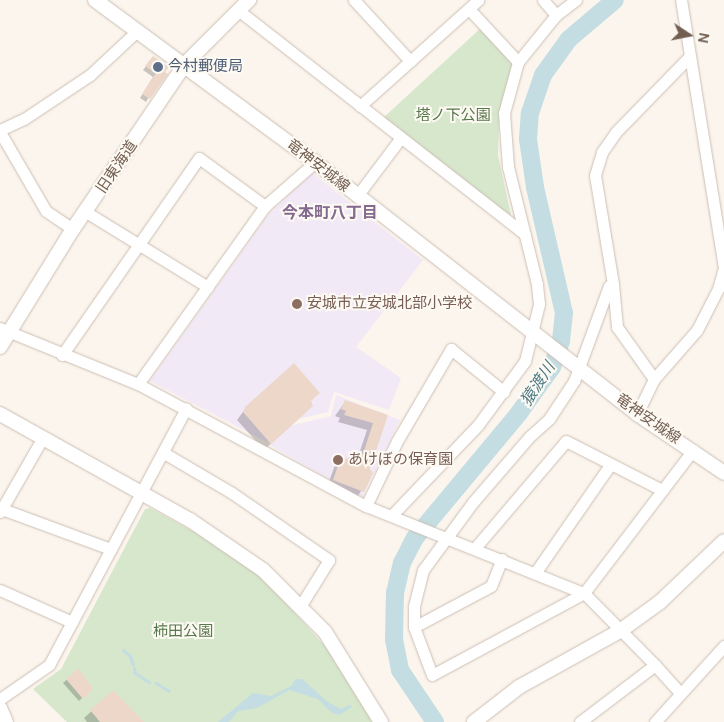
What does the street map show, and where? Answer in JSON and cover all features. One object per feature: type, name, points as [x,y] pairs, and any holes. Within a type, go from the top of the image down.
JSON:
[{"type":"street","name":"竜神安城線","points":[[95,0],[185,64],[315,162],[638,414],[694,450],[724,473]]},
{"type":"street","name":"旧東海道","points":[[0,346],[5,329],[185,64],[249,0]]},
{"type":"street","points":[[360,106],[478,0]]},
{"type":"street","points":[[543,0],[556,15]]},
{"type":"street","points":[[395,516],[428,481],[504,392],[525,361],[535,333],[539,304],[525,234],[508,167],[504,113],[518,62],[556,15],[576,0]]},
{"type":"street","points":[[638,414],[654,379],[697,330],[718,290],[724,268],[681,0]]},
{"type":"street","points":[[359,2],[410,61]]},
{"type":"street","points":[[469,9],[518,62]]},
{"type":"street","points":[[238,10],[400,140],[525,234]]},
{"type":"street","points":[[74,229],[46,211],[0,131],[24,119],[90,75],[137,31]]},
{"type":"street","points":[[654,379],[617,327],[613,284],[595,175],[602,152],[616,132],[690,56]]},
{"type":"street","points":[[357,196],[400,140]]},
{"type":"street","points":[[62,355],[199,158],[265,206]]},
{"type":"street","points":[[138,384],[265,206],[315,162]]},
{"type":"street","points":[[86,212],[208,287]]},
{"type":"street","points":[[613,284],[610,286],[576,366],[574,381],[549,420],[530,436],[444,536],[419,581],[414,627],[432,675],[584,593],[694,450]]},
{"type":"street","points":[[5,329],[62,355],[138,384],[366,506],[584,593],[680,693]]},
{"type":"street","points":[[366,506],[397,440],[451,349],[504,392]]},
{"type":"street","points":[[0,699],[49,665],[140,494],[164,453],[186,408]]},
{"type":"street","points":[[0,414],[230,545],[301,606],[346,662],[381,722]]},
{"type":"street","points":[[42,439],[1,511],[111,549]]},
{"type":"street","points":[[475,548],[566,441],[662,490]]},
{"type":"street","points":[[164,453],[232,493],[330,560],[301,606]]},
{"type":"street","points":[[535,573],[610,465]]},
{"type":"street","points":[[474,722],[519,687],[620,631],[660,602],[724,541]]},
{"type":"street","points":[[414,627],[491,586],[502,559]]},
{"type":"street","points":[[0,590],[72,622]]},
{"type":"street","points":[[655,722],[724,646]]},
{"type":"street","points":[[580,722],[655,665]]},
{"type":"street","points":[[0,708],[6,722]]},
{"type":"shaded area","name":"安城市立安城北部小学校","points":[[312,173],[423,260],[356,347],[401,378],[389,410],[334,392],[328,412],[282,423],[267,442],[150,381],[269,214]]},
{"type":"shaded area","name":"あけぼの保育園","points":[[336,395],[400,420],[362,498],[270,445],[285,427],[331,416]]},
{"type":"green space","name":"塔ノ下公園","points":[[481,28],[513,64],[499,122],[498,155],[511,215],[508,216],[382,119]]},
{"type":"green space","name":"柿田公園","points":[[150,508],[211,541],[261,576],[335,657],[374,722],[67,722],[33,689],[61,669],[145,509]]},
{"type":"water","points":[[296,679],[302,679],[329,703],[341,709],[350,705],[352,707],[339,715],[332,713],[318,699],[289,690],[257,708],[238,711],[229,722],[218,722],[253,693],[271,696],[291,686]]},
{"type":"building","points":[[153,56],[169,67],[165,72],[168,74],[150,99],[142,94],[156,73],[145,66]]},
{"type":"building","points":[[294,363],[320,393],[311,401],[313,406],[271,444],[243,412],[245,407]]},
{"type":"building","name":"あけぼの保育園","points":[[345,400],[388,415],[370,469],[373,473],[364,492],[333,480],[341,457],[351,460],[354,451],[363,454],[373,423],[344,415],[346,411],[341,409]]},
{"type":"building","points":[[78,668],[93,689],[83,699],[66,679]]},
{"type":"building","points":[[113,690],[144,722],[100,722],[90,710]]},
{"type":"waterway","name":"猿渡川","points":[[435,722],[400,670],[394,640],[395,593],[402,563],[415,538],[519,413],[552,367],[561,341],[564,313],[535,187],[528,139],[530,113],[543,75],[569,39],[615,0]]},
{"type":"waterway","points":[[123,650],[130,656],[133,665]]},
{"type":"waterway","points":[[134,668],[135,673],[149,682]]},
{"type":"waterway","points":[[156,683],[169,691]]},
{"type":"place","name":"今村郵便局","points":[[158,67]]},
{"type":"place","name":"安城市立安城北部小学校","points":[[297,304]]},
{"type":"place","name":"あけぼの保育園","points":[[338,460]]},
{"type":"district","name":"今本町八丁目","points":[[330,213]]}]
